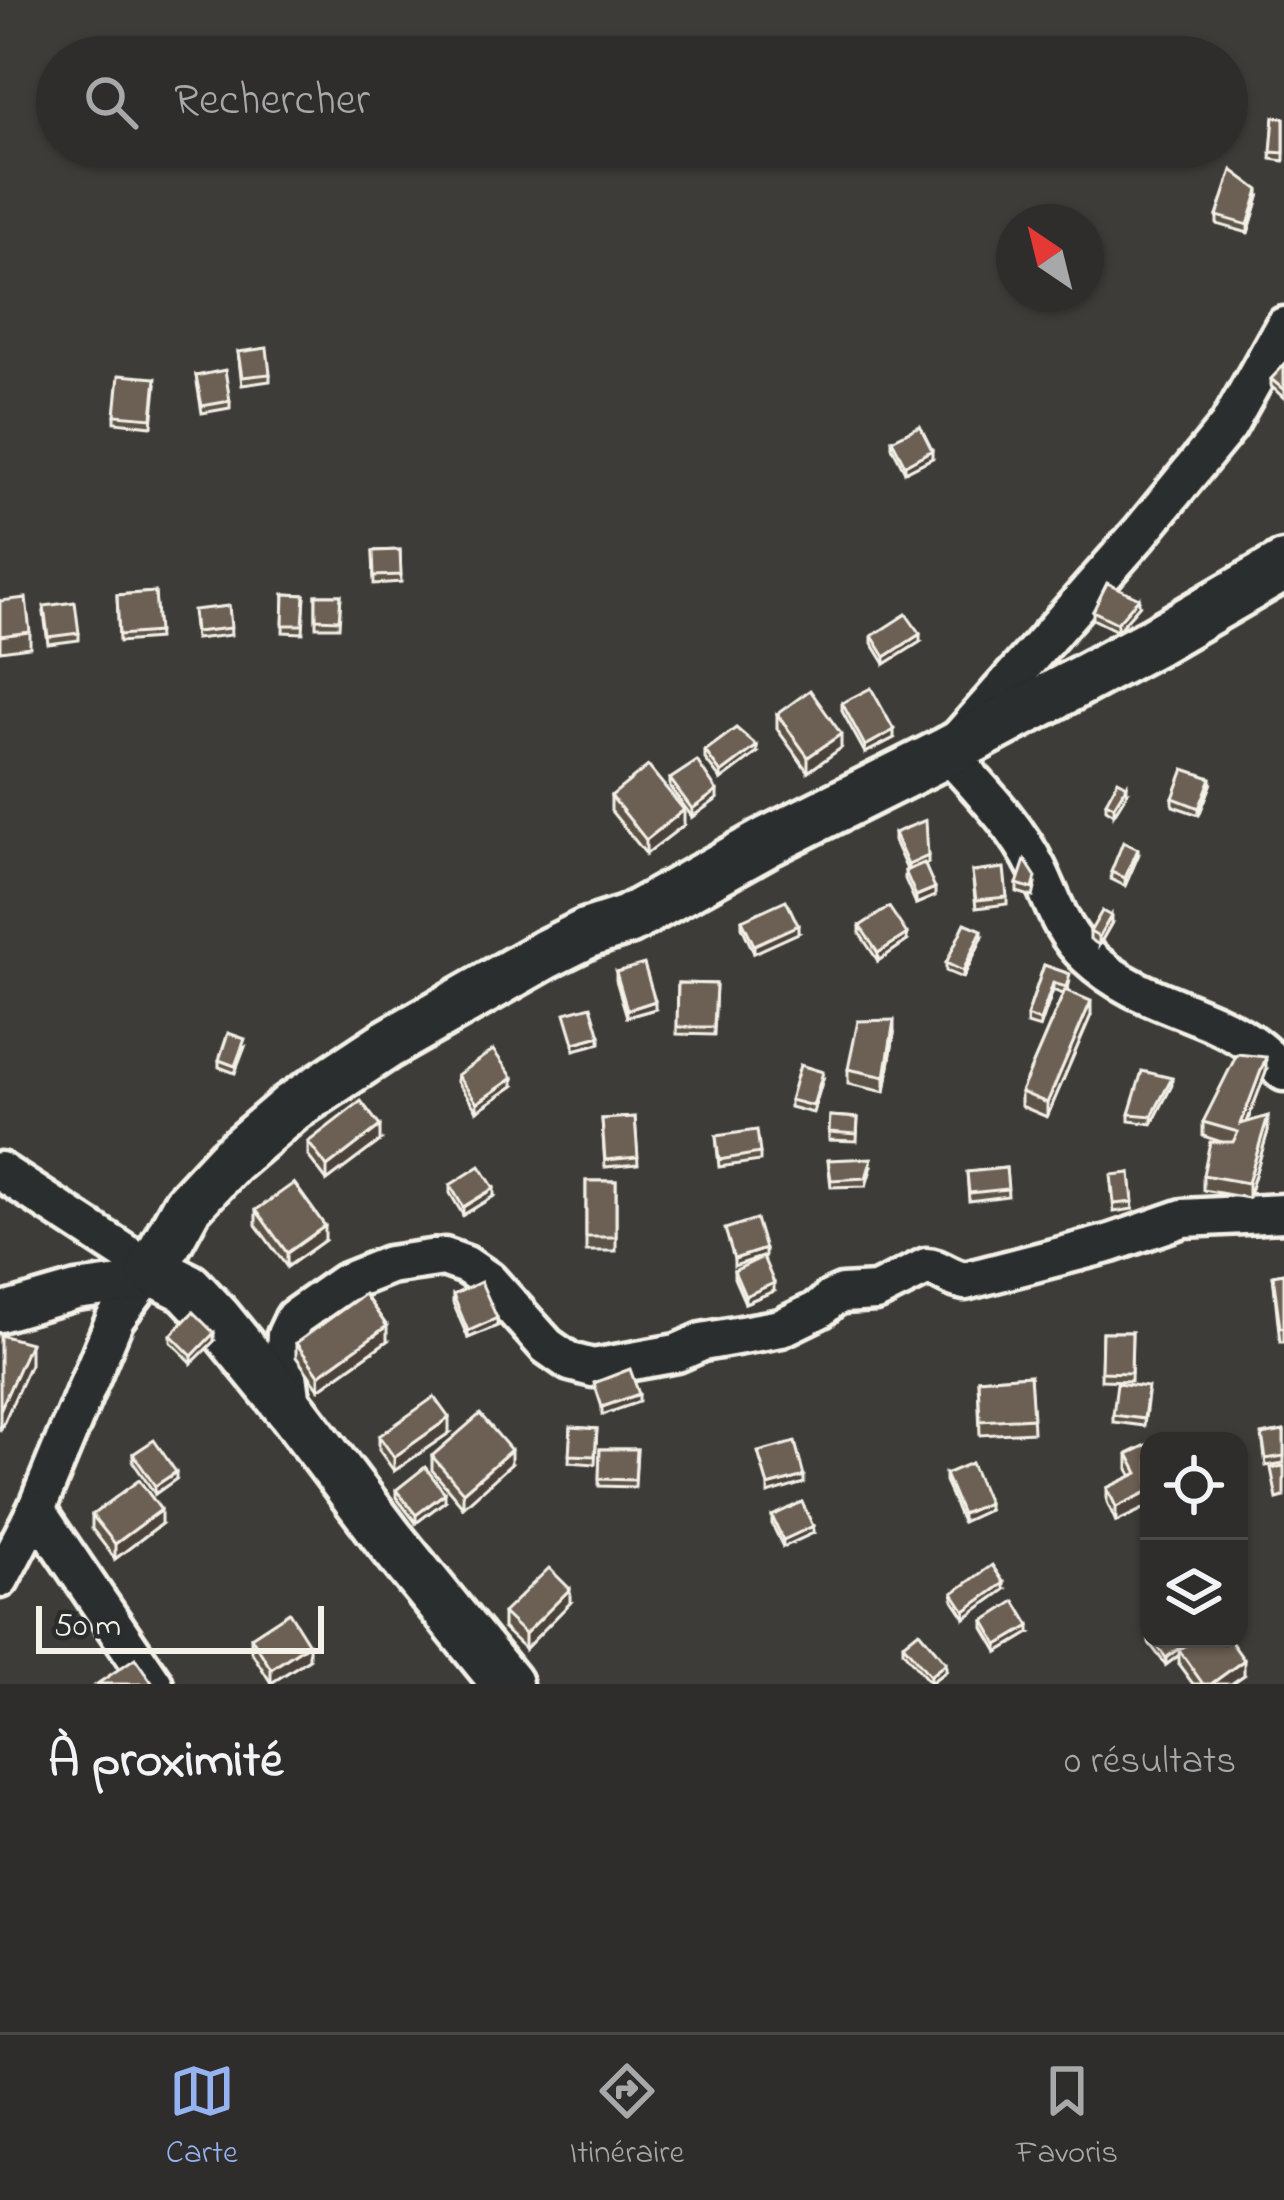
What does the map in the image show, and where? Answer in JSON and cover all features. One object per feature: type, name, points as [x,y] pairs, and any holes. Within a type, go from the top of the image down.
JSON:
[{"type":"street","points":[[947,752],[1228,427],[1284,326]]},
{"type":"street","points":[[0,1579],[36,1510],[116,1319],[148,1276],[188,1206],[229,1161],[292,1107],[386,1045],[546,954],[628,920],[769,841],[1155,641],[1284,566]]},
{"type":"street","points":[[947,752],[1008,824],[1037,867],[1067,935],[1086,955],[1137,993],[1250,1042],[1284,1072]]},
{"type":"street","points":[[0,1171],[148,1276],[188,1288],[293,1412],[507,1684]]},
{"type":"street","points":[[293,1412],[285,1353],[294,1318],[344,1282],[389,1265],[444,1257],[466,1265],[488,1280],[547,1346],[570,1362],[593,1368],[781,1328],[842,1294],[876,1292],[926,1267],[965,1281],[1092,1249],[1183,1218],[1284,1213]]},
{"type":"street","points":[[0,1313],[148,1276]]},
{"type":"street","points":[[36,1510],[154,1684]]},
{"type":"building","points":[[1274,117],[1284,118],[1284,153],[1271,152]]},
{"type":"building","points":[[1232,170],[1259,190],[1248,225],[1217,216]]},
{"type":"building","points":[[267,348],[270,374],[242,377],[238,352]]},
{"type":"building","points":[[1284,365],[1284,390],[1271,379]]},
{"type":"building","points":[[225,370],[230,401],[202,406],[196,376]]},
{"type":"building","points":[[119,375],[156,378],[152,418],[115,415]]},
{"type":"building","points":[[920,426],[932,450],[905,465],[892,440]]},
{"type":"building","points":[[400,550],[401,575],[374,576],[373,551]]},
{"type":"building","points":[[1107,583],[1139,598],[1117,623],[1093,611]]},
{"type":"building","points":[[155,592],[158,632],[119,635],[117,595]]},
{"type":"building","points":[[284,594],[305,595],[303,625],[283,625]]},
{"type":"building","points":[[316,595],[341,595],[339,620],[316,619]]},
{"type":"building","points":[[26,598],[30,632],[0,636],[0,601]]},
{"type":"building","points":[[75,602],[79,633],[48,637],[44,606]]},
{"type":"building","points":[[229,606],[231,628],[195,632],[193,610]]},
{"type":"building","points":[[906,614],[920,634],[885,657],[872,636]]},
{"type":"building","points":[[871,688],[894,730],[865,746],[842,703]]},
{"type":"building","points":[[810,690],[841,734],[808,757],[777,714]]},
{"type":"building","points":[[736,728],[757,746],[721,773],[705,751]]},
{"type":"building","points":[[697,761],[717,791],[692,809],[670,779]]},
{"type":"building","points":[[648,766],[684,810],[646,840],[611,796]]},
{"type":"building","points":[[1184,769],[1211,778],[1199,808],[1173,798]]},
{"type":"building","points":[[1118,780],[1127,785],[1114,806],[1106,802]]},
{"type":"building","points":[[926,820],[928,856],[908,865],[894,833]]},
{"type":"building","points":[[1123,842],[1138,849],[1125,878],[1111,872]]},
{"type":"building","points":[[1025,860],[1036,877],[1033,889],[1017,884]]},
{"type":"building","points":[[924,863],[935,888],[916,896],[905,871]]},
{"type":"building","points":[[1004,868],[1007,897],[976,900],[972,872]]},
{"type":"building","points":[[786,900],[798,925],[754,945],[742,920]]},
{"type":"building","points":[[889,907],[907,934],[878,953],[860,926]]},
{"type":"building","points":[[1102,911],[1111,916],[1099,937],[1090,932]]},
{"type":"building","points":[[965,923],[982,930],[963,971],[946,963]]},
{"type":"building","points":[[644,964],[655,1001],[627,1010],[616,972]]},
{"type":"building","points":[[1044,965],[1070,974],[1066,987],[1053,983],[1040,1021],[1027,1016]]},
{"type":"building","points":[[678,983],[716,984],[714,1027],[677,1027]]},
{"type":"building","points":[[1065,990],[1091,1001],[1047,1103],[1021,1092]]},
{"type":"building","points":[[591,1006],[600,1036],[574,1043],[565,1013]]},
{"type":"building","points":[[894,1020],[885,1077],[848,1069],[858,1021]]},
{"type":"building","points":[[228,1033],[245,1039],[235,1066],[219,1060]]},
{"type":"building","points":[[493,1050],[513,1078],[477,1103],[457,1075]]},
{"type":"building","points":[[1237,1054],[1266,1057],[1241,1124],[1268,1116],[1248,1183],[1203,1175],[1210,1142],[1233,1142],[1238,1132],[1203,1122]]},
{"type":"building","points":[[800,1065],[823,1072],[813,1106],[790,1100]]},
{"type":"building","points":[[1142,1071],[1172,1078],[1152,1116],[1129,1114]]},
{"type":"building","points":[[361,1101],[380,1126],[327,1167],[308,1142]]},
{"type":"building","points":[[830,1116],[858,1118],[857,1134],[829,1132]]},
{"type":"building","points":[[635,1117],[638,1157],[605,1160],[602,1119]]},
{"type":"building","points":[[757,1130],[760,1153],[719,1160],[716,1136]]},
{"type":"building","points":[[872,1158],[866,1178],[831,1180],[828,1160]]},
{"type":"building","points":[[480,1166],[494,1188],[463,1207],[450,1185]]},
{"type":"building","points":[[1006,1168],[1008,1189],[969,1193],[967,1172]]},
{"type":"building","points":[[1130,1173],[1133,1202],[1114,1204],[1111,1175]]},
{"type":"building","points":[[586,1181],[616,1181],[616,1237],[586,1237]]},
{"type":"building","points":[[294,1183],[325,1226],[287,1253],[256,1210]]},
{"type":"building","points":[[756,1219],[765,1249],[734,1259],[725,1229]]},
{"type":"building","points":[[763,1257],[774,1283],[745,1296],[734,1271]]},
{"type":"building","points":[[1284,1273],[1284,1327],[1280,1328],[1273,1275]]},
{"type":"building","points":[[481,1282],[497,1318],[468,1331],[453,1295]]},
{"type":"building","points":[[364,1294],[387,1326],[319,1375],[296,1343]]},
{"type":"building","points":[[193,1312],[214,1333],[192,1356],[171,1335]]},
{"type":"building","points":[[1102,1332],[1132,1332],[1131,1373],[1101,1372]]},
{"type":"building","points":[[0,1335],[30,1343],[0,1410]]},
{"type":"building","points":[[630,1369],[639,1394],[602,1407],[594,1383]]},
{"type":"building","points":[[1030,1375],[1033,1418],[980,1421],[978,1379]]},
{"type":"building","points":[[1117,1383],[1148,1387],[1144,1419],[1113,1415]]},
{"type":"building","points":[[434,1397],[449,1418],[394,1457],[379,1436]]},
{"type":"building","points":[[480,1414],[511,1450],[463,1492],[432,1456]]},
{"type":"building","points":[[571,1427],[597,1429],[595,1456],[569,1455]]},
{"type":"building","points":[[1284,1431],[1284,1456],[1266,1459],[1262,1435]]},
{"type":"building","points":[[154,1440],[176,1472],[155,1486],[133,1454]]},
{"type":"building","points":[[795,1442],[804,1476],[768,1486],[758,1452]]},
{"type":"building","points":[[1140,1448],[1140,1495],[1116,1507],[1107,1488],[1138,1473],[1128,1454]]},
{"type":"building","points":[[600,1449],[637,1449],[635,1480],[599,1479]]},
{"type":"building","points":[[971,1463],[988,1503],[962,1514],[945,1474]]},
{"type":"building","points":[[1284,1466],[1284,1497],[1277,1499],[1271,1468]]},
{"type":"building","points":[[425,1467],[445,1493],[416,1515],[396,1490]]},
{"type":"building","points":[[139,1480],[161,1510],[115,1544],[92,1515]]},
{"type":"building","points":[[802,1502],[813,1526],[783,1540],[772,1516]]},
{"type":"building","points":[[992,1565],[1004,1583],[965,1611],[953,1593]]},
{"type":"building","points":[[549,1568],[570,1589],[525,1634],[503,1613]]},
{"type":"building","points":[[1015,1601],[1030,1626],[998,1645],[984,1621]]},
{"type":"building","points":[[289,1612],[309,1644],[271,1669],[251,1637]]},
{"type":"building","points":[[919,1631],[946,1663],[930,1676],[903,1644]]},
{"type":"building","points":[[1159,1648],[1179,1648],[1166,1658]]},
{"type":"building","points":[[1235,1648],[1244,1660],[1211,1684],[1203,1684],[1179,1650]]},
{"type":"building","points":[[135,1658],[153,1684],[97,1684]]}]
